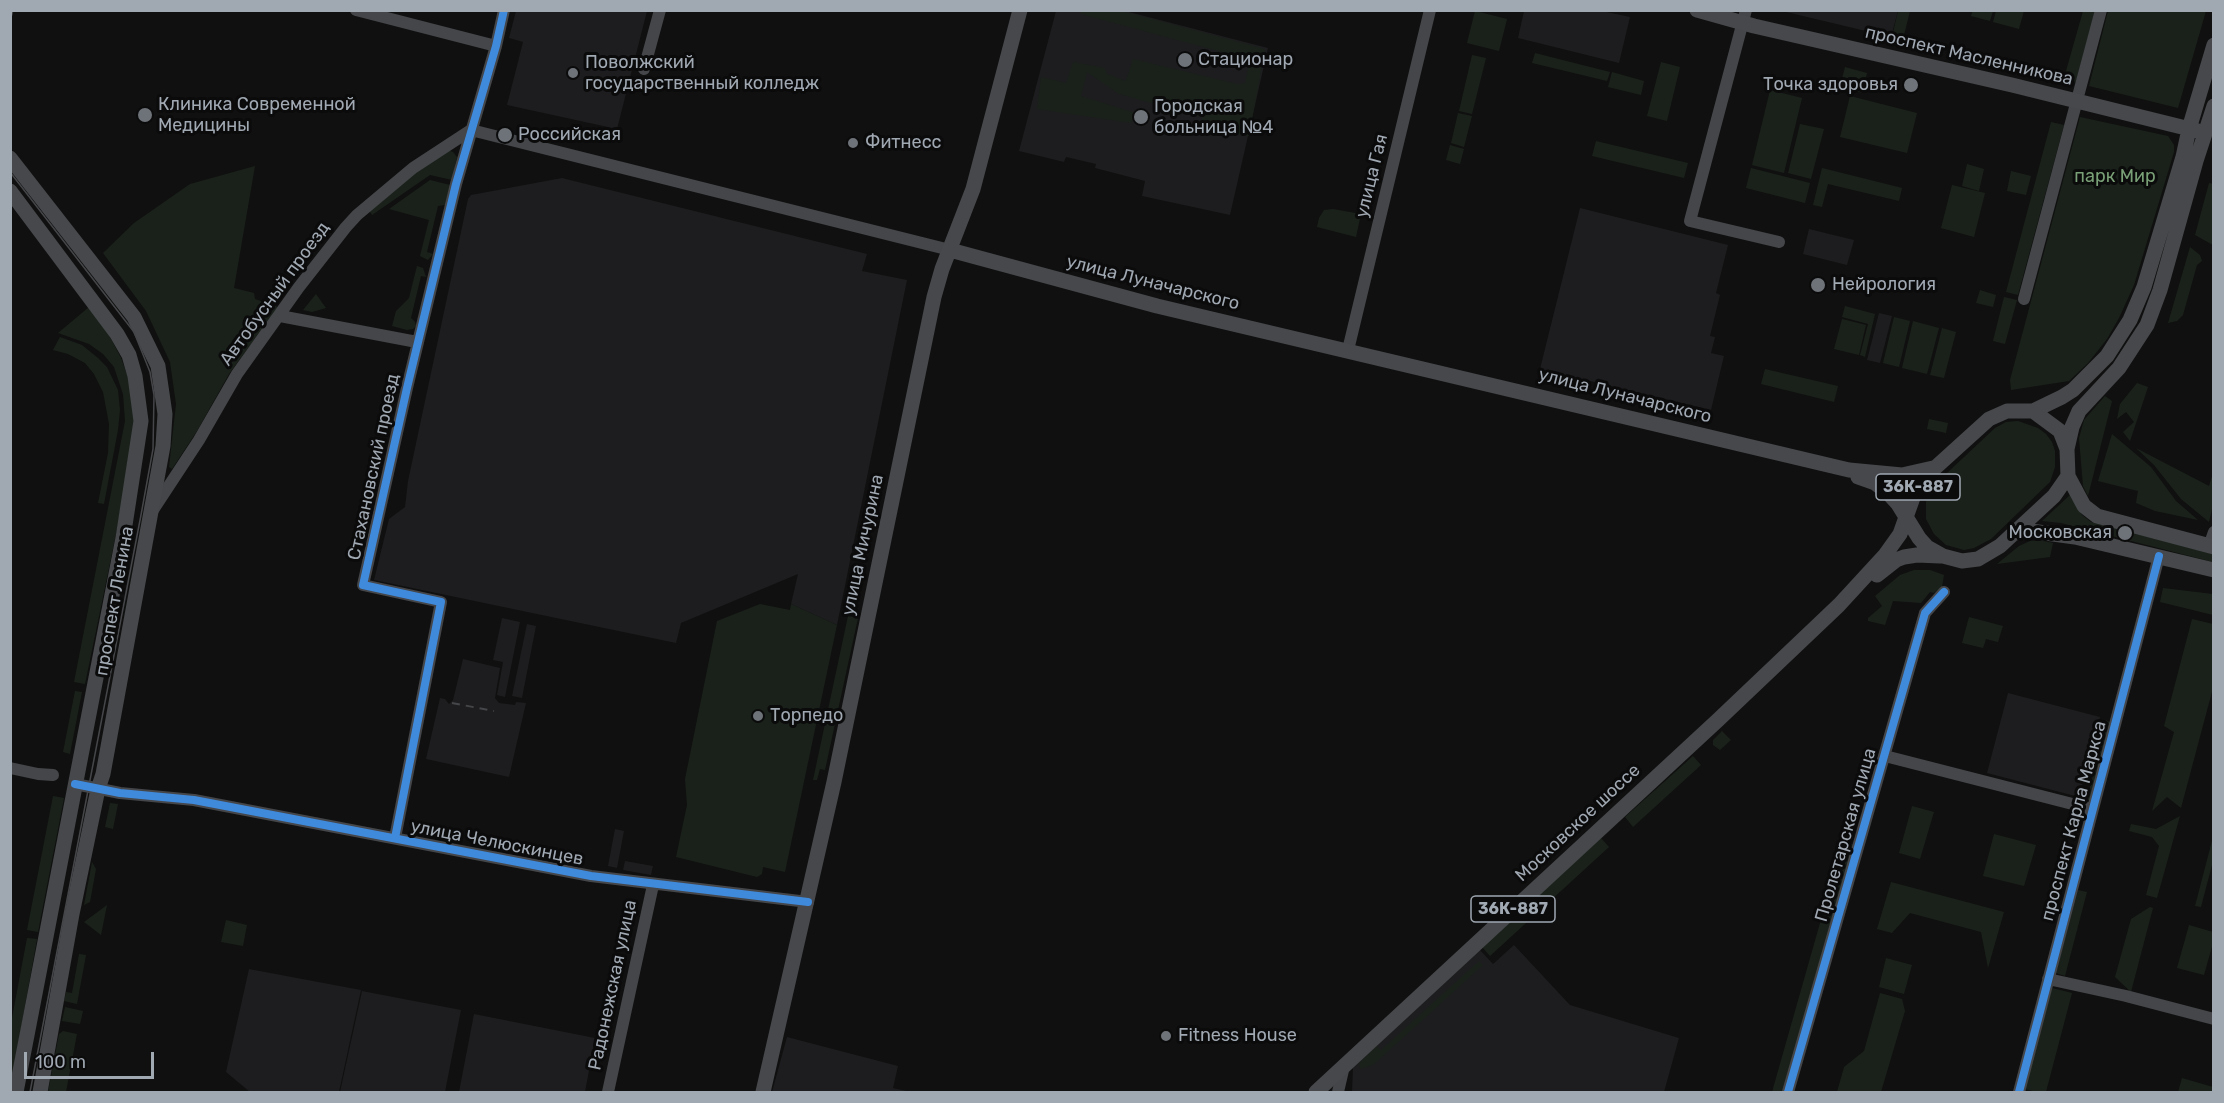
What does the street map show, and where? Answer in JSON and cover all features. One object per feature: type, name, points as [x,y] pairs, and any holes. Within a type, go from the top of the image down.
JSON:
[{"type":"main road","name":"улица Мичурина","points":[[763,1092],[808,902],[934,297],[942,269],[973,189],[1020,10]]},
{"type":"main road","name":"проспект Масленникова","points":[[1696,10],[1744,16],[2197,131]]},
{"type":"main road","name":"Московское шоссе","points":[[2197,131],[2214,45]]},
{"type":"main road","name":"Московское шоссе","points":[[1316,1092],[1839,605],[1885,555],[1900,534],[1918,487],[1936,467],[1989,419],[2007,411],[2033,411],[2073,390],[2116,345],[2144,287],[2189,159],[2214,76]]},
{"type":"main road","name":"Московское шоссе","points":[[2197,131],[2214,106]]},
{"type":"main road","name":"проспект Ленина","points":[[10,158],[122,300],[145,337],[158,366],[165,414],[163,446],[103,774],[72,914],[40,1092]]},
{"type":"main road","name":"Московское шоссе","points":[[1839,605],[1896,560],[1917,555],[1943,556],[1962,561],[1978,559],[2000,546],[2054,496],[2068,476],[2067,449],[2072,427],[2079,411],[2119,368],[2147,325],[2160,290],[2189,159]]},
{"type":"main road","name":"проспект Ленина","points":[[11,191],[117,334],[129,355],[140,400],[141,421],[123,538],[16,1092]]},
{"type":"main road","name":"улица Луначарского","points":[[950,250],[1157,306],[1827,465],[1850,470],[1902,475],[1936,467]]},
{"type":"main road","points":[[2033,411],[2060,431],[2067,449]]},
{"type":"main road","name":"улица Луначарского","points":[[1827,465],[1883,488],[1906,517]]},
{"type":"main road","points":[[2068,476],[2084,507],[2097,516],[2212,542]]},
{"type":"main road","name":"Московское шоссе","points":[[1906,517],[1923,544],[1943,556]]},
{"type":"main road","points":[[2015,533],[2031,531],[2059,534],[2214,570]]},
{"type":"street","points":[[356,10],[496,46]]},
{"type":"street","points":[[471,130],[496,46],[504,10]]},
{"type":"street","points":[[644,69],[660,10]]},
{"type":"street","name":"улица Гая","points":[[1348,350],[1430,10]]},
{"type":"street","points":[[2024,299],[2101,10]]},
{"type":"street","points":[[1744,16],[1690,221],[1779,242]]},
{"type":"street","name":"улица Луначарского","points":[[471,130],[950,250]]},
{"type":"street","name":"Стахановский проезд","points":[[395,838],[441,602],[363,585],[417,342],[471,130]]},
{"type":"street","name":"Автобусный проезд","points":[[149,516],[199,440],[237,374],[299,287],[357,215],[413,168],[471,130]]},
{"type":"street","points":[[280,315],[417,342]]},
{"type":"street","name":"проспект Карла Маркса","points":[[2019,1092],[2159,556]]},
{"type":"street","name":"Пролетарская улица","points":[[1788,1092],[1924,613],[1944,592]]},
{"type":"street","points":[[1885,756],[2092,809]]},
{"type":"street","points":[[10,768],[53,775]]},
{"type":"street","name":"улица Челюскинцев","points":[[75,784],[98,789],[194,800],[591,876],[808,902]]},
{"type":"street","name":"Радонежская улица","points":[[608,1092],[653,885]]},
{"type":"street","points":[[2048,979],[2214,1019]]},
{"type":"street","points":[[1338,1092],[1344,1066]]},
{"type":"shaded area","name":"Поволжский государственный колледж","points":[[516,11],[647,11],[617,129],[507,105],[523,42],[509,38]]},
{"type":"shaded area","name":"Городская больница №4","points":[[1056,11],[1125,11],[1268,48],[1230,215],[1142,196],[1145,181],[1095,168],[1096,164],[1066,157],[1064,162],[1019,151]]},
{"type":"shaded area","points":[[1524,11],[1602,11],[1630,17],[1619,63],[1518,38]]},
{"type":"shaded area","points":[[1782,11],[1898,11],[1891,37]]},
{"type":"shaded area","points":[[562,178],[867,254],[862,271],[907,280],[837,625],[791,604],[798,574],[681,623],[676,643],[374,580],[389,519],[405,507],[408,481],[468,199],[471,195]]},
{"type":"shaded area","points":[[1580,208],[1728,245],[1716,293],[1720,295],[1710,336],[1715,337],[1711,353],[1724,356],[1711,410],[1540,369]]},
{"type":"shaded area","points":[[1809,229],[1854,240],[1847,265],[1803,254]]},
{"type":"shaded area","points":[[1879,313],[1892,316],[1880,363],[1867,360]]},
{"type":"shaded area","points":[[502,618],[520,622],[505,697],[497,695],[503,662],[493,660]]},
{"type":"shaded area","points":[[527,624],[536,626],[522,698],[512,696]]},
{"type":"shaded area","points":[[463,659],[500,668],[495,698],[499,703],[515,705],[516,702],[526,703],[509,777],[426,759],[440,698],[445,699],[449,704],[453,700]]},
{"type":"shaded area","points":[[2008,693],[2100,717],[2079,797],[1987,773]]},
{"type":"shaded area","points":[[615,829],[624,831],[617,868],[608,866]]},
{"type":"shaded area","points":[[625,861],[653,866],[651,875],[623,870]]},
{"type":"shaded area","points":[[1514,945],[1570,1005],[1679,1038],[1664,1092],[1352,1092],[1353,1068],[1479,949],[1493,964]]},
{"type":"shaded area","points":[[249,969],[361,990],[339,1092],[250,1092],[226,1072]]},
{"type":"shaded area","points":[[362,991],[461,1010],[445,1092],[340,1092]]},
{"type":"shaded area","points":[[474,1014],[595,1038],[585,1092],[459,1092]]},
{"type":"shaded area","points":[[787,1037],[898,1066],[893,1088],[911,1092],[772,1092]]},
{"type":"green space","points":[[1973,10],[1993,11],[1990,21],[1971,16]]},
{"type":"green space","points":[[1081,11],[1122,11],[1265,49],[1249,136],[1200,129],[1202,117],[1119,94],[1087,72],[1081,96],[1135,113],[1131,123],[1037,109],[1041,77],[1066,83],[1073,62],[1105,68],[1107,74],[1126,81],[1133,59],[1237,84],[1245,83],[1249,63],[1244,58],[1081,14]]},
{"type":"green space","points":[[1475,11],[1507,19],[1499,51],[1467,43]]},
{"type":"green space","points":[[1898,11],[1910,11],[1903,39],[1892,37]]},
{"type":"green space","points":[[1996,11],[2024,11],[2019,29],[1993,22]]},
{"type":"green space","points":[[2083,11],[2095,11],[2076,82],[2064,78]]},
{"type":"green space","points":[[2108,11],[2206,11],[2178,108],[2089,86]]},
{"type":"green space","points":[[1535,53],[1610,72],[1607,81],[1532,63]]},
{"type":"green space","points":[[1472,55],[1486,58],[1472,114],[1459,111]]},
{"type":"green space","points":[[1661,62],[1680,67],[1667,121],[1647,116]]},
{"type":"green space","points":[[1845,67],[1867,73],[1862,93],[1840,87]]},
{"type":"green space","points":[[1612,72],[1644,81],[1641,95],[1608,87]]},
{"type":"green space","points":[[1770,90],[1802,98],[1784,173],[1752,165]]},
{"type":"green space","points":[[1850,96],[1917,113],[1907,153],[1840,137]]},
{"type":"green space","points":[[1458,113],[1472,116],[1464,147],[1451,143]]},
{"type":"green space","name":"парк Мир","points":[[2080,117],[2168,136],[2174,145],[2174,152],[2134,285],[2107,339],[2088,363],[2069,381],[2011,390],[2010,380]]},
{"type":"green space","points":[[2051,122],[2064,125],[2018,295],[2006,292]]},
{"type":"green space","points":[[1800,124],[1824,129],[1811,179],[1788,173]]},
{"type":"green space","points":[[1596,141],[1688,163],[1684,178],[1592,156]]},
{"type":"green space","points":[[1450,145],[1464,149],[1460,164],[1446,160]]},
{"type":"green space","points":[[448,150],[457,157],[452,180],[430,175],[372,215],[369,205]]},
{"type":"green space","points":[[1967,164],[1984,169],[1979,191],[1962,186]]},
{"type":"green space","points":[[255,166],[234,288],[254,293],[255,299],[278,307],[229,374],[197,431],[172,469],[169,467],[176,404],[170,362],[146,311],[103,253],[134,223],[190,184]]},
{"type":"green space","points":[[1751,168],[1810,183],[1805,203],[1746,188]]},
{"type":"green space","points":[[1822,168],[1902,188],[1899,201],[1828,184],[1822,207],[1813,205]]},
{"type":"green space","points":[[2011,171],[2031,176],[2026,195],[2007,191]]},
{"type":"green space","points":[[430,180],[450,185],[445,205],[438,206],[427,252],[433,254],[428,260],[420,256],[429,220],[389,209]]},
{"type":"green space","points":[[2209,183],[2213,184],[2213,245],[2195,235]]},
{"type":"green space","points":[[1952,185],[1985,193],[1974,237],[1941,228]]},
{"type":"green space","points":[[1333,209],[1361,214],[1356,237],[1317,227],[1324,210]]},
{"type":"green space","points":[[2190,247],[2200,255],[2202,261],[2197,265],[2183,315],[2177,321],[2168,323]]},
{"type":"green space","points":[[417,266],[423,268],[426,277],[421,276],[411,318],[416,326],[407,330],[392,326],[396,311],[409,298]]},
{"type":"green space","points":[[1980,290],[1996,295],[1993,307],[1976,303]]},
{"type":"green space","points":[[316,294],[326,308],[312,312],[303,310]]},
{"type":"green space","points":[[2004,297],[2017,300],[2005,344],[1993,341]]},
{"type":"green space","points":[[1845,306],[1875,314],[1865,357],[1860,355],[1868,324],[1842,317]]},
{"type":"green space","points":[[89,307],[106,329],[121,358],[131,385],[135,428],[85,684],[74,682],[125,421],[123,394],[114,367],[103,354],[89,344],[58,333]]},
{"type":"green space","points":[[1894,317],[1910,321],[1899,367],[1883,363]]},
{"type":"green space","points":[[1842,319],[1866,325],[1859,355],[1834,349]]},
{"type":"green space","points":[[1913,321],[1939,328],[1927,374],[1902,368]]},
{"type":"green space","points":[[1942,328],[1956,332],[1944,378],[1930,375]]},
{"type":"green space","points":[[60,337],[82,345],[98,358],[107,367],[118,390],[120,410],[118,430],[104,504],[98,503],[108,453],[109,424],[103,392],[94,374],[85,363],[68,354],[53,350]]},
{"type":"green space","points":[[1765,369],[1838,386],[1834,402],[1761,384]]},
{"type":"green space","points":[[2137,383],[2148,387],[2130,441],[2123,432],[2134,422],[2126,412],[2117,419],[2120,404]]},
{"type":"green space","points":[[2105,396],[2112,401],[2088,496],[2083,486],[2079,438],[2084,420]]},
{"type":"green space","points":[[1929,419],[1948,423],[1946,433],[1927,429]]},
{"type":"green space","points":[[2018,421],[2038,428],[2052,442],[2055,451],[2055,467],[2050,482],[1991,539],[1974,548],[1964,550],[1946,545],[1934,534],[1926,519],[1926,502],[1931,488],[1995,428],[2006,422]]},
{"type":"green space","points":[[2112,434],[2151,467],[2176,501],[2198,520],[2155,511],[2136,503],[2138,491],[2098,481]]},
{"type":"green space","points":[[2136,448],[2209,486],[2213,473],[2213,505],[2209,522],[2181,499],[2154,465]]},
{"type":"green space","points":[[2070,495],[2082,515],[2091,522],[2213,552],[2213,562],[2061,523],[2042,521]]},
{"type":"green space","points":[[2039,540],[2053,543],[2050,557],[1997,564],[2019,546]]},
{"type":"green space","points":[[1914,570],[1930,570],[1944,575],[1942,587],[1934,593],[1930,592],[1921,603],[1893,601],[1885,625],[1868,621],[1868,618],[1882,606],[1875,596],[1900,575]]},
{"type":"green space","points":[[2163,588],[2213,594],[2213,615],[2160,602]]},
{"type":"green space","name":"Торпедо","points":[[760,604],[790,610],[791,604],[837,625],[785,872],[763,867],[762,874],[757,877],[676,857],[687,805],[685,779],[717,621]]},
{"type":"green space","points":[[848,616],[858,618],[825,770],[820,769],[817,780],[813,780]]},
{"type":"green space","points":[[1969,617],[2003,626],[1998,642],[1986,639],[1983,648],[1962,643]]},
{"type":"green space","points":[[2192,619],[2213,624],[2213,688],[2181,808],[2167,797],[2152,811],[2174,732],[2164,726]]},
{"type":"green space","points":[[75,691],[82,692],[70,754],[63,752]]},
{"type":"green space","points":[[2106,720],[2111,723],[2091,800],[2087,800]]},
{"type":"green space","points":[[1722,731],[1731,740],[1720,750],[1713,745],[1713,740]]},
{"type":"green space","points":[[1693,756],[1701,765],[1633,827],[1625,817]]},
{"type":"green space","points":[[53,796],[64,798],[38,932],[27,930]]},
{"type":"green space","points":[[110,803],[118,804],[113,829],[105,827]]},
{"type":"green space","points":[[1912,806],[1934,812],[1920,859],[1899,853]]},
{"type":"green space","points":[[2180,816],[2157,898],[2146,895],[2159,846],[2152,837],[2129,831],[2131,824],[2156,829]]},
{"type":"green space","points":[[1994,834],[2036,845],[2024,886],[1983,876]]},
{"type":"green space","points":[[2213,837],[2213,865],[2201,907],[2195,906]]},
{"type":"green space","points":[[1601,838],[1609,847],[1490,956],[1482,947]]},
{"type":"green space","points":[[1843,842],[1855,845],[1785,1092],[1772,1092]]},
{"type":"green space","points":[[92,862],[96,869],[90,902],[84,905]]},
{"type":"green space","points":[[1891,882],[2004,912],[1988,968],[1981,932],[1910,913],[1892,933],[1877,929]]},
{"type":"green space","points":[[2078,890],[2087,892],[2065,976],[2056,973]]},
{"type":"green space","points":[[107,905],[101,935],[84,922]]},
{"type":"green space","points":[[2150,907],[2153,908],[2131,992],[2115,977],[2131,919]]},
{"type":"green space","points":[[226,920],[247,925],[243,946],[221,942]]},
{"type":"green space","points":[[2189,925],[2213,932],[2213,943],[2204,975],[2177,968]]},
{"type":"green space","points":[[27,938],[37,939],[11,1084],[11,1023]]},
{"type":"green space","points":[[79,954],[86,955],[77,1004],[64,1001],[66,992],[72,993]]},
{"type":"green space","points":[[1886,958],[1912,965],[1904,994],[1879,987]]},
{"type":"green space","points":[[1479,961],[1483,965],[1373,1065],[1360,1069],[1359,1063],[1377,1046],[1381,1050]]},
{"type":"green space","points":[[2052,988],[2072,993],[2046,1092],[2037,1092],[2025,1089]]},
{"type":"green space","points":[[1880,993],[1902,999],[1905,1011],[1881,1092],[1837,1092],[1844,1067],[1864,1051]]},
{"type":"green space","points":[[65,1007],[83,1011],[80,1024],[62,1021]]},
{"type":"green space","points":[[63,1031],[77,1034],[66,1092],[48,1092],[59,1034]]},
{"type":"green space","points":[[2182,1078],[2213,1087],[2213,1092],[2178,1092]]},
{"type":"tram line","points":[[10,21],[13,10]]},
{"type":"tram line","points":[[10,172],[134,332],[150,372],[154,395],[153,449],[30,1092]]},
{"type":"railway","points":[[452,703],[494,711]]},
{"type":"cycle path","points":[[395,838],[441,602],[363,585],[456,184],[496,46],[504,10]]},
{"type":"cycle path","points":[[2019,1092],[2159,556]]},
{"type":"cycle path","points":[[1788,1092],[1925,613],[1944,592]]},
{"type":"cycle path","points":[[75,784],[120,793],[194,800],[591,876],[808,902]]},
{"type":"place","name":"Стационар","points":[[1185,60]]},
{"type":"place","name":"Поволжский государственный колледж","points":[[573,73]]},
{"type":"place","name":"Точка здоровья","points":[[1911,85]]},
{"type":"place","name":"Клиника Современной Медицины","points":[[145,115]]},
{"type":"place","name":"Городская больница №4","points":[[1141,117]]},
{"type":"place","name":"Российская","points":[[505,135]]},
{"type":"place","name":"Фитнесс","points":[[853,143]]},
{"type":"place","name":"Нейрология","points":[[1818,285]]},
{"type":"place","name":"Московская","points":[[2125,533]]},
{"type":"place","name":"Торпедо","points":[[758,716]]},
{"type":"place","name":"Fitness House","points":[[1166,1036]]}]
